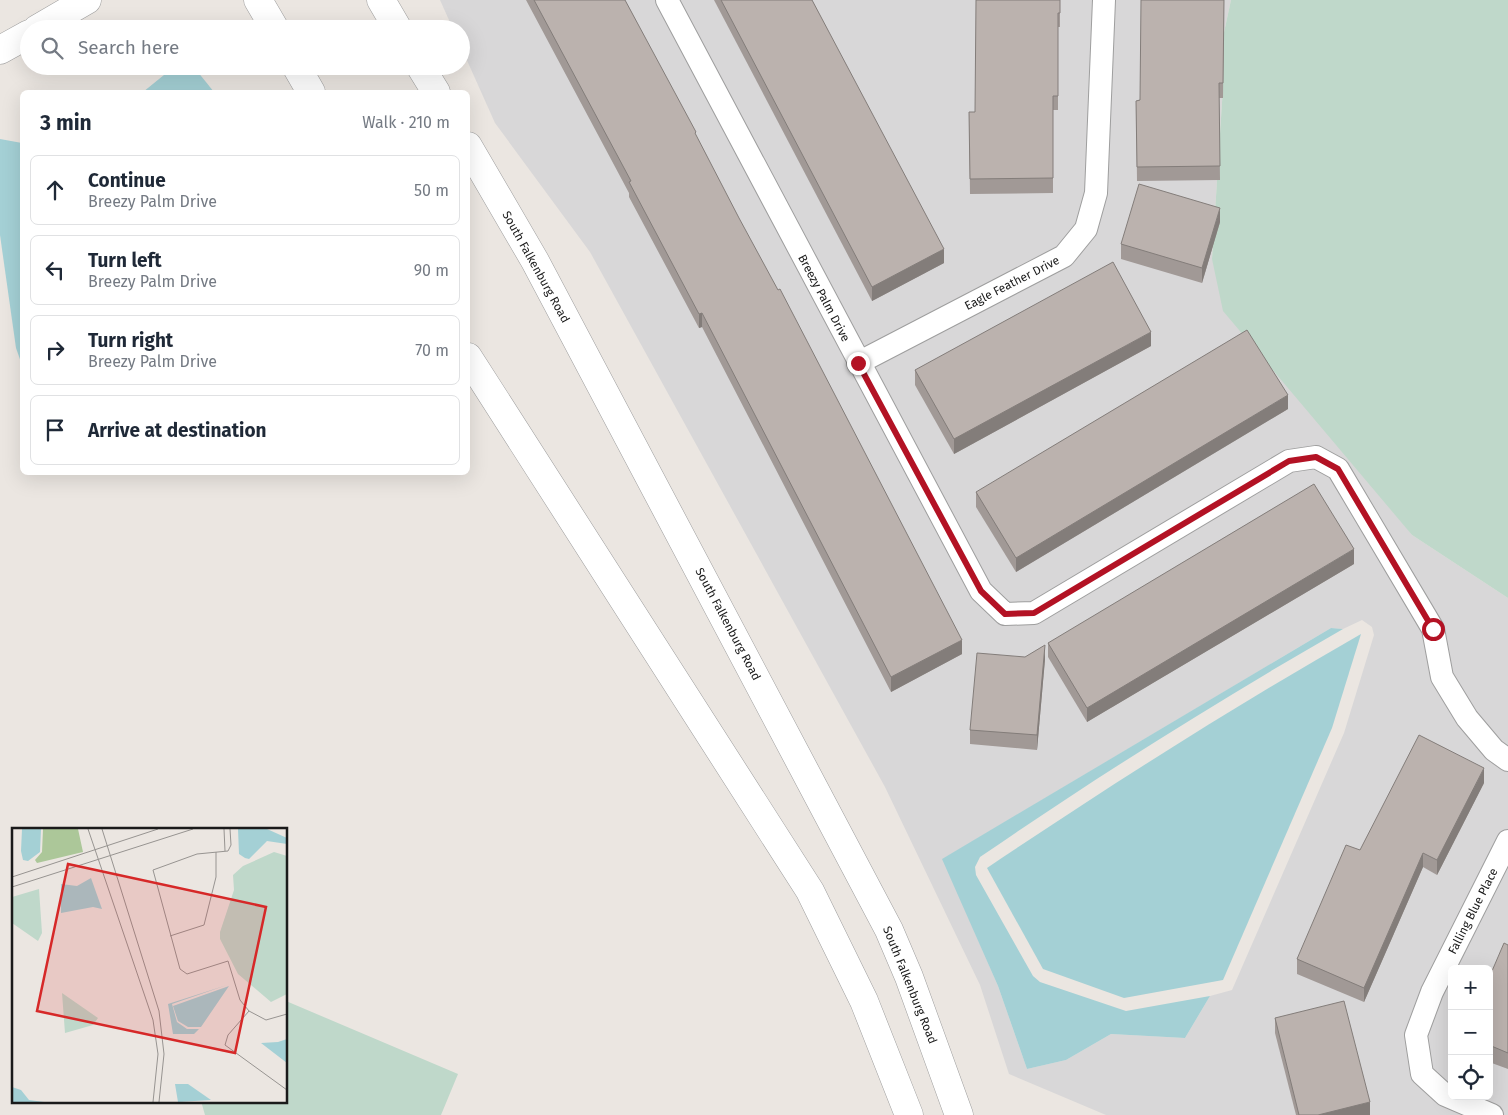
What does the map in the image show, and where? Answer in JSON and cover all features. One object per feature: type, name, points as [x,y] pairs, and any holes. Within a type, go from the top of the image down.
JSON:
[{"type":"street","points":[[53,20],[87,0]]},
{"type":"street","points":[[258,0],[270,20]]},
{"type":"street","points":[[381,0],[393,20]]},
{"type":"street","name":"Breezy Palm Drive","points":[[668,0],[858,363],[981,591],[1005,614],[1034,613],[1289,461],[1316,457],[1338,469],[1433,629],[1442,677],[1466,718],[1494,750],[1508,760]]},
{"type":"street","name":"Eagle Feather Drive","points":[[858,363],[1064,256],[1086,229],[1096,193],[1104,0]]},
{"type":"street","points":[[0,50],[20,39]]},
{"type":"street","points":[[301,75],[310,90]]},
{"type":"street","points":[[426,75],[435,90]]},
{"type":"street","name":"South Falkenburg Road","points":[[470,149],[535,261],[889,930],[909,976],[959,1115]]},
{"type":"street","points":[[470,360],[810,891],[864,1001],[909,1115]]},
{"type":"street","name":"Falling Blue Place","points":[[1492,1115],[1445,1096],[1422,1074],[1416,1035],[1432,992],[1508,842]]},
{"type":"shaded area","points":[[440,0],[1231,0],[1217,65],[1223,87],[1212,259],[1412,535],[1508,598],[1508,1115],[1106,1115],[1009,1074],[980,985],[885,787],[590,252],[495,123],[470,67],[470,20],[449,20]],"holes":[[[1362,620],[1372,627],[1374,635],[1344,733],[1232,990],[1210,996],[1185,1038],[1111,1034],[1066,1060],[1027,1069],[998,986],[943,859],[1331,628],[1343,629]]]},
{"type":"green space","points":[[1231,0],[1508,0],[1508,598],[1412,535],[1223,311],[1212,259],[1223,87],[1217,65]]},
{"type":"green space","points":[[288,1002],[458,1074],[441,1115],[205,1115],[201,1102],[288,1102]]},
{"type":"water","points":[[164,75],[200,75],[212,90],[145,90]]},
{"type":"water","points":[[0,139],[20,143],[20,359],[16,348],[0,235]]},
{"type":"water","points":[[1331,628],[1343,629],[1159,739],[980,857],[975,867],[976,875],[1033,976],[1040,982],[1126,1011],[1210,996],[1185,1038],[1111,1034],[1066,1060],[1027,1069],[998,986],[942,859]]},
{"type":"water","points":[[1361,634],[1332,728],[1223,980],[1124,998],[1043,969],[987,868],[1172,748]]},
{"type":"building","points":[[534,0],[625,0],[696,132],[739,218],[778,290],[780,289],[962,640],[891,677],[702,313],[699,314],[629,182],[631,181]]},
{"type":"building","points":[[721,0],[812,0],[944,249],[872,287]]},
{"type":"building","points":[[976,0],[1060,0],[1060,13],[1058,13],[1058,96],[1053,96],[1053,178],[970,179],[969,112],[975,112]]},
{"type":"building","points":[[1141,0],[1224,0],[1223,83],[1219,83],[1220,166],[1137,167],[1136,101],[1140,100]]},
{"type":"building","points":[[1139,184],[1220,208],[1202,268],[1121,244]]},
{"type":"building","points":[[1113,262],[1151,332],[954,439],[915,370]]},
{"type":"building","points":[[1247,330],[1288,395],[1016,558],[976,492]]},
{"type":"building","points":[[1314,484],[1354,549],[1087,708],[1048,643]]},
{"type":"building","points":[[1045,645],[1037,735],[970,730],[977,653],[1025,657]]},
{"type":"building","points":[[1419,735],[1484,768],[1437,860],[1423,853],[1364,988],[1297,959],[1346,845],[1360,850]]},
{"type":"building","points":[[1504,943],[1508,945],[1508,1053],[1493,1047],[1493,969]]},
{"type":"building","points":[[1344,1001],[1370,1102],[1318,1115],[1299,1115],[1275,1018]]},
{"type":"route","points":[[858,363],[981,591],[1005,614],[1034,613],[1289,461],[1316,457],[1338,469],[1433,629]]}]
